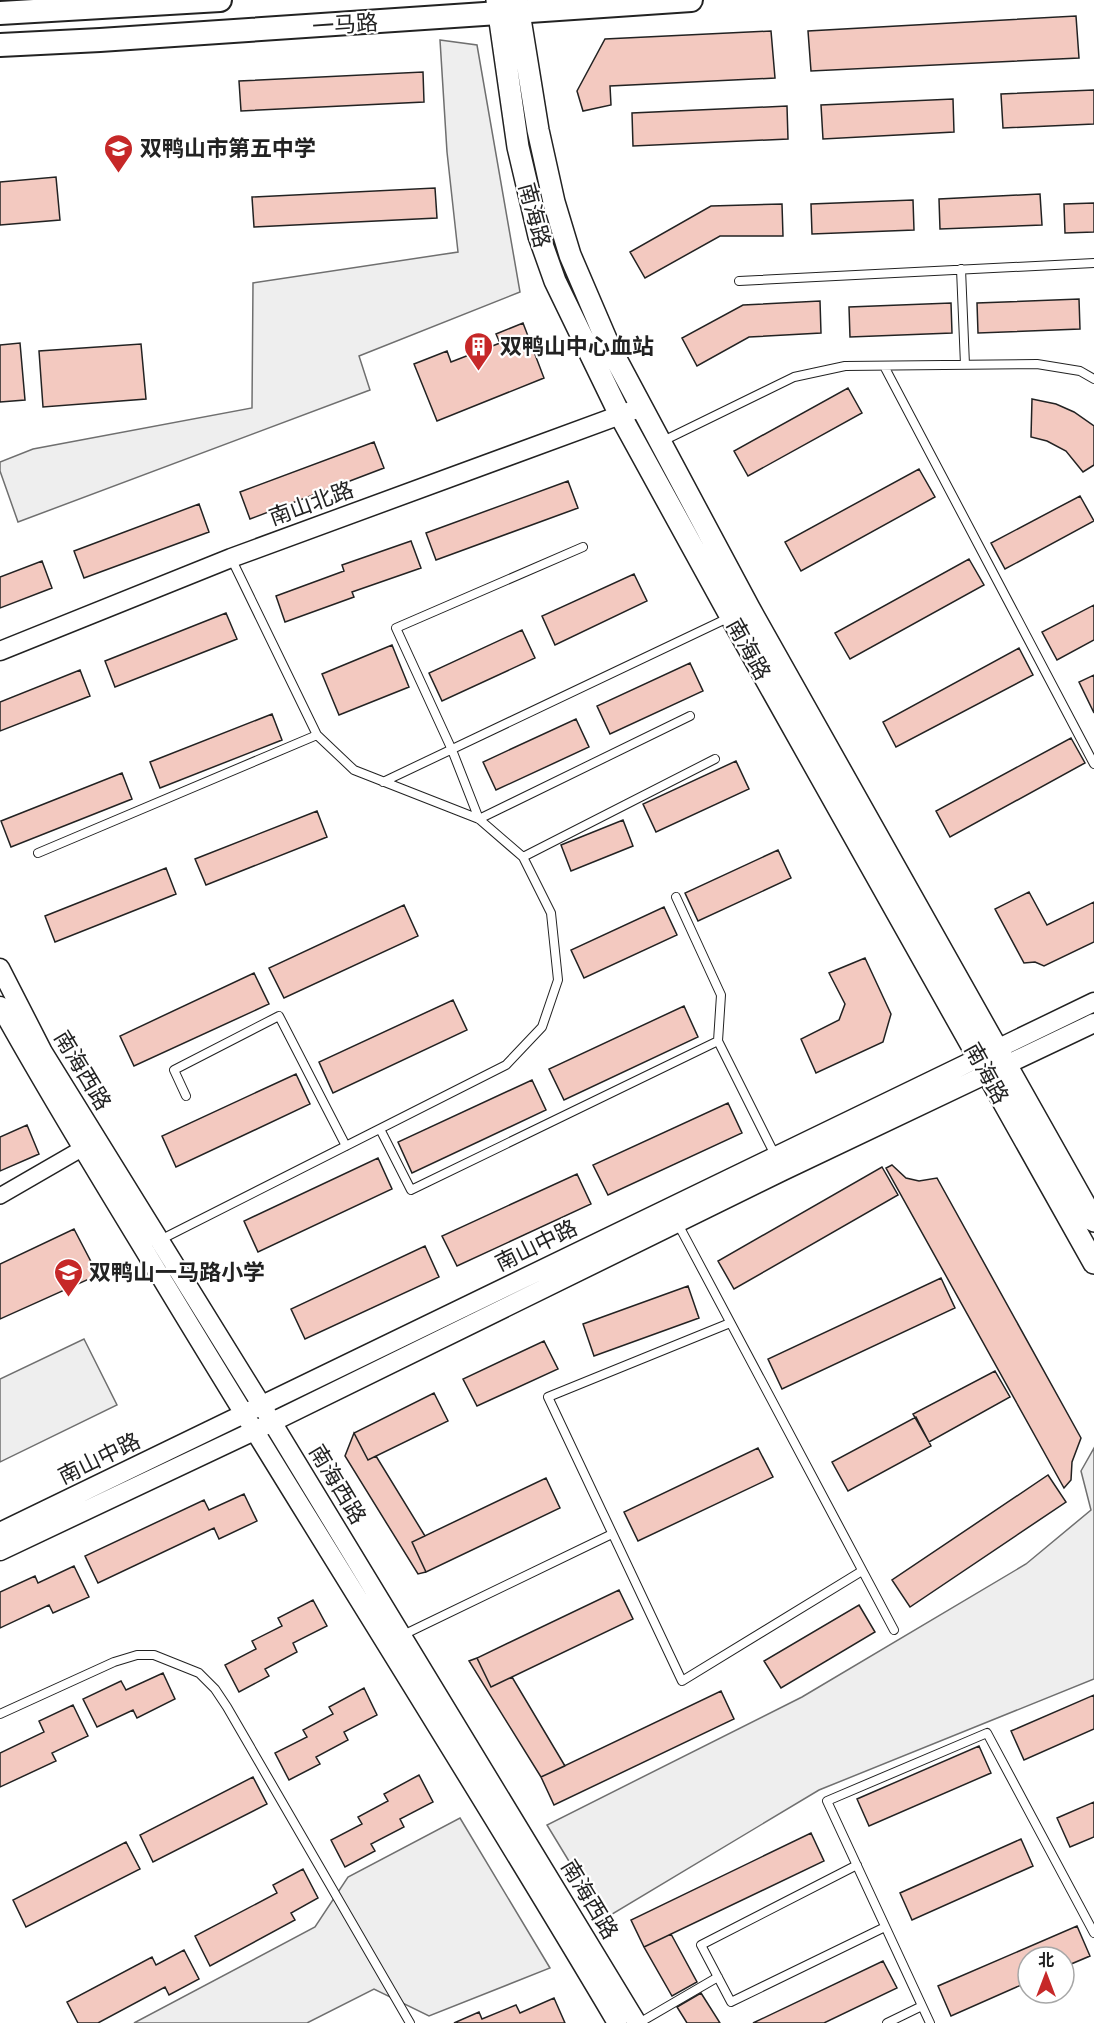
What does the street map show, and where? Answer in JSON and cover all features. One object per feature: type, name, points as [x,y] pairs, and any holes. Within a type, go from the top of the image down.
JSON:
[{"type":"main road","points":[[0,14],[220,0]]},
{"type":"main road","name":"一马路","points":[[0,45],[508,6],[691,0]]},
{"type":"main road","name":"南海路","points":[[508,6],[554,202],[567,244],[601,328],[662,442],[740,612],[983,1066],[1094,1263]]},
{"type":"main road","name":"南海路","points":[[508,6],[518,147],[539,236],[555,281],[620,415],[740,612],[1002,1057],[1094,1221]]},
{"type":"street","name":"南山北路","points":[[0,651],[231,558],[642,407]]},
{"type":"street","name":"南海西路","points":[[0,968],[43,1052],[244,1415],[442,1733],[617,2023]]},
{"type":"street","name":"南山中路","points":[[1002,1057],[1094,1002]]},
{"type":"street","name":"南海西路","points":[[0,1006],[82,1148],[262,1406],[638,2023]]},
{"type":"street","name":"南山中路","points":[[0,1532],[1002,1057],[1094,1023]]},
{"type":"street","points":[[0,1196],[82,1148]]},
{"type":"street","name":"南山中路","points":[[0,1551],[254,1431],[677,1223],[779,1163]]},
{"type":"lane","points":[[740,281],[1094,263]]},
{"type":"lane","points":[[961,269],[965,365]]},
{"type":"lane","points":[[662,442],[794,376],[845,366],[1037,364],[1080,371],[1094,379]]},
{"type":"lane","points":[[884,366],[1094,764]]},
{"type":"lane","points":[[479,819],[452,750],[396,628],[583,547]]},
{"type":"lane","points":[[151,1245],[506,1065],[542,1027],[558,980],[551,913],[523,857],[479,819],[354,770],[317,735],[231,558]]},
{"type":"lane","points":[[383,782],[740,612]]},
{"type":"lane","points":[[479,819],[690,716]]},
{"type":"lane","points":[[38,853],[317,735]]},
{"type":"lane","points":[[523,857],[715,759]]},
{"type":"lane","points":[[676,897],[721,995],[718,1041],[779,1163]]},
{"type":"lane","points":[[186,1096],[174,1070],[279,1016],[346,1146]]},
{"type":"lane","points":[[380,1129],[411,1190],[718,1041]]},
{"type":"lane","points":[[677,1223],[894,1630]]},
{"type":"lane","points":[[730,1323],[548,1397],[682,1681],[862,1571]]},
{"type":"lane","points":[[402,1636],[612,1534]]},
{"type":"lane","points":[[0,1714],[114,1662],[137,1655],[154,1655],[199,1673],[215,1689],[227,1707],[410,2023]]},
{"type":"lane","points":[[930,2023],[827,1801],[987,1733],[1094,1933]]},
{"type":"lane","points":[[856,1865],[701,1945],[731,2002],[885,1927]]},
{"type":"lane","points":[[638,2023],[718,1977]]},
{"type":"lane","points":[[887,2023],[922,2006]]},
{"type":"shaded area","points":[[440,40],[477,45],[520,292],[359,356],[370,390],[18,522],[0,471],[0,462],[33,449],[252,408],[253,283],[458,252],[447,152]]},
{"type":"shaded area","points":[[84,1339],[117,1405],[0,1462],[0,1379]]},
{"type":"shaded area","points":[[1094,1448],[1094,1679],[819,1790],[604,1919],[547,1825],[802,1697],[1026,1564],[1091,1510],[1081,1471]]},
{"type":"shaded area","points":[[460,1818],[550,1968],[429,2016],[374,1989],[307,2023],[134,2023],[315,1927],[348,1877]]},
{"type":"building","points":[[1076,16],[1079,58],[811,71],[808,31]]},
{"type":"building","points":[[771,31],[775,78],[610,86],[611,105],[583,111],[577,91],[605,39]]},
{"type":"building","points":[[423,72],[424,102],[241,111],[239,81]]},
{"type":"building","points":[[1094,90],[1094,124],[1003,128],[1001,94]]},
{"type":"building","points":[[953,99],[954,132],[823,139],[821,105]]},
{"type":"building","points":[[787,106],[788,139],[633,146],[632,113]]},
{"type":"building","points":[[56,177],[60,220],[0,225],[0,182]]},
{"type":"building","points":[[435,188],[437,218],[254,227],[252,197]]},
{"type":"building","points":[[1040,194],[1042,225],[940,229],[939,199]]},
{"type":"building","points":[[913,200],[914,230],[812,234],[811,204]]},
{"type":"building","points":[[1094,203],[1094,232],[1065,233],[1064,204]]},
{"type":"building","points":[[782,204],[783,236],[720,236],[645,278],[630,252],[711,206]]},
{"type":"building","points":[[1079,299],[1080,329],[978,333],[977,303]]},
{"type":"building","points":[[820,301],[821,333],[749,337],[697,366],[682,338],[743,305]]},
{"type":"building","points":[[951,303],[952,333],[850,337],[849,307]]},
{"type":"building","name":"双鸭山中心血站","points":[[523,323],[544,378],[437,421],[414,364],[447,351],[451,362],[500,343],[496,334]]},
{"type":"building","points":[[20,343],[25,400],[0,402],[0,345]]},
{"type":"building","points":[[141,344],[146,399],[43,407],[39,351]]},
{"type":"building","points":[[848,388],[862,413],[748,476],[734,451]]},
{"type":"building","points":[[1032,399],[1056,404],[1074,412],[1094,426],[1094,465],[1083,472],[1066,451],[1047,441],[1031,437]]},
{"type":"building","points":[[374,442],[384,468],[250,519],[240,492]]},
{"type":"building","points":[[919,469],[935,497],[801,571],[785,542]]},
{"type":"building","points":[[568,481],[578,508],[436,560],[426,533]]},
{"type":"building","points":[[1080,496],[1094,521],[1005,569],[991,543]]},
{"type":"building","points":[[199,504],[209,532],[84,578],[74,551]]},
{"type":"building","points":[[411,541],[421,568],[352,592],[354,597],[285,622],[276,596],[344,571],[342,565]]},
{"type":"building","points":[[969,559],[984,585],[850,659],[835,633]]},
{"type":"building","points":[[42,561],[52,588],[0,608],[0,577]]},
{"type":"building","points":[[634,574],[647,601],[555,645],[542,616]]},
{"type":"building","points":[[1094,605],[1094,640],[1057,660],[1042,632]]},
{"type":"building","points":[[226,613],[237,639],[115,687],[105,661]]},
{"type":"building","points":[[522,630],[535,658],[442,701],[429,673]]},
{"type":"building","points":[[392,645],[409,687],[339,715],[322,674]]},
{"type":"building","points":[[1019,648],[1033,675],[896,747],[883,722]]},
{"type":"building","points":[[690,663],[703,691],[610,734],[597,706]]},
{"type":"building","points":[[80,670],[90,696],[0,731],[0,702]]},
{"type":"building","points":[[1094,675],[1094,713],[1079,682]]},
{"type":"building","points":[[272,714],[282,740],[160,788],[150,762]]},
{"type":"building","points":[[576,719],[589,747],[496,790],[483,762]]},
{"type":"building","points":[[1071,738],[1085,763],[950,837],[936,811]]},
{"type":"building","points":[[736,761],[749,789],[656,832],[643,804]]},
{"type":"building","points":[[122,773],[132,799],[11,847],[1,821]]},
{"type":"building","points":[[317,811],[327,837],[206,885],[195,859]]},
{"type":"building","points":[[623,820],[633,846],[571,871],[561,845]]},
{"type":"building","points":[[778,850],[791,878],[698,921],[685,893]]},
{"type":"building","points":[[166,868],[176,894],[55,942],[45,916]]},
{"type":"building","points":[[1029,892],[1047,925],[1094,902],[1094,942],[1044,966],[1035,962],[1024,963],[995,909]]},
{"type":"building","points":[[404,905],[418,936],[284,998],[269,968]]},
{"type":"building","points":[[664,907],[677,935],[584,978],[571,950]]},
{"type":"building","points":[[865,958],[891,1014],[883,1042],[816,1073],[801,1039],[839,1020],[845,1004],[829,973]]},
{"type":"building","points":[[254,973],[269,1004],[134,1066],[120,1036]]},
{"type":"building","points":[[453,1000],[467,1030],[333,1093],[319,1062]]},
{"type":"building","points":[[684,1006],[698,1037],[564,1100],[549,1069]]},
{"type":"building","points":[[296,1074],[310,1104],[176,1167],[162,1136]]},
{"type":"building","points":[[532,1080],[546,1110],[412,1173],[398,1142]]},
{"type":"building","points":[[728,1103],[742,1133],[608,1195],[593,1165]]},
{"type":"building","points":[[27,1125],[39,1154],[0,1171],[0,1137]]},
{"type":"building","points":[[378,1158],[392,1189],[258,1252],[244,1221]]},
{"type":"building","points":[[892,1165],[906,1178],[919,1181],[937,1178],[1081,1438],[1072,1462],[1071,1480],[1064,1488],[886,1168]]},
{"type":"building","points":[[882,1167],[898,1195],[734,1289],[718,1261]]},
{"type":"building","points":[[577,1174],[591,1204],[457,1266],[442,1236]]},
{"type":"building","points":[[74,1229],[98,1275],[0,1319],[0,1264]]},
{"type":"building","points":[[425,1246],[439,1277],[305,1339],[291,1309]]},
{"type":"building","points":[[941,1278],[955,1308],[782,1389],[768,1359]]},
{"type":"building","points":[[688,1286],[699,1318],[594,1356],[583,1324]]},
{"type":"building","points":[[544,1341],[558,1369],[477,1406],[463,1379]]},
{"type":"building","points":[[995,1371],[1010,1397],[929,1442],[913,1414]]},
{"type":"building","points":[[434,1393],[448,1421],[368,1460],[354,1433]]},
{"type":"building","points":[[916,1417],[931,1446],[848,1491],[832,1462]]},
{"type":"building","points":[[354,1433],[368,1460],[376,1456],[425,1536],[412,1542],[426,1572],[418,1574],[345,1456]]},
{"type":"building","points":[[758,1448],[773,1477],[638,1541],[624,1512]]},
{"type":"building","points":[[1048,1475],[1066,1502],[910,1607],[892,1580]]},
{"type":"building","points":[[546,1478],[560,1508],[426,1572],[412,1542]]},
{"type":"building","points":[[244,1494],[257,1521],[219,1539],[214,1528],[98,1583],[85,1556],[204,1500],[209,1510]]},
{"type":"building","points":[[74,1566],[89,1597],[53,1613],[49,1605],[0,1628],[0,1592],[35,1576],[38,1583]]},
{"type":"building","points":[[619,1590],[633,1619],[491,1687],[477,1658]]},
{"type":"building","points":[[313,1600],[327,1626],[293,1643],[297,1652],[265,1669],[269,1676],[239,1692],[225,1665],[256,1649],[252,1641],[282,1626],[278,1618]]},
{"type":"building","points":[[859,1605],[875,1632],[781,1688],[764,1661]]},
{"type":"building","points":[[477,1658],[491,1687],[512,1677],[565,1766],[541,1777],[469,1661]]},
{"type":"building","points":[[163,1673],[175,1699],[137,1718],[133,1710],[97,1727],[83,1699],[121,1681],[126,1690]]},
{"type":"building","points":[[364,1688],[377,1715],[344,1732],[348,1740],[316,1757],[320,1764],[289,1780],[275,1753],[307,1737],[303,1730],[333,1714],[329,1707]]},
{"type":"building","points":[[721,1691],[734,1719],[554,1805],[541,1777]]},
{"type":"building","points":[[1094,1695],[1094,1729],[1024,1760],[1011,1731]]},
{"type":"building","points":[[73,1705],[88,1736],[52,1753],[56,1761],[0,1787],[0,1753],[44,1732],[39,1721]]},
{"type":"building","points":[[979,1746],[991,1773],[869,1826],[857,1799]]},
{"type":"building","points":[[419,1775],[433,1802],[400,1819],[404,1827],[371,1844],[375,1851],[345,1867],[331,1840],[362,1824],[358,1817],[388,1801],[384,1794]]},
{"type":"building","points":[[253,1777],[267,1804],[153,1862],[140,1835]]},
{"type":"building","points":[[1094,1802],[1094,1837],[1070,1847],[1057,1818]]},
{"type":"building","points":[[811,1833],[824,1861],[644,1947],[631,1920]]},
{"type":"building","points":[[1021,1839],[1033,1866],[912,1920],[900,1893]]},
{"type":"building","points":[[126,1842],[140,1869],[26,1927],[13,1900]]},
{"type":"building","points":[[303,1869],[318,1898],[291,1913],[295,1920],[210,1966],[195,1936],[277,1893],[273,1885]]},
{"type":"building","points":[[1077,1926],[1090,1956],[1076,1962],[1076,1945],[1033,1945]]},
{"type":"building","points":[[671,1934],[697,1982],[672,1996],[644,1947]]},
{"type":"building","points":[[184,1950],[199,1979],[169,1995],[165,1987],[98,2023],[78,2023],[67,2002],[152,1957],[156,1965]]},
{"type":"building","points":[[1016,1952],[1016,1987],[951,2016],[938,1986]]},
{"type":"building","points":[[883,1961],[897,1988],[824,2023],[753,2023]]},
{"type":"building","points":[[701,1993],[720,2023],[687,2023],[677,2007]]},
{"type":"building","points":[[554,1998],[565,2023],[454,2023],[479,2012],[482,2019],[516,2005],[520,2013]]},
{"type":"place","name":"双鸭山市第五中学","points":[[119,174]]},
{"type":"place","name":"双鸭山中心血站","points":[[479,372]]},
{"type":"place","name":"双鸭山一马路小学","points":[[68,1298]]}]
